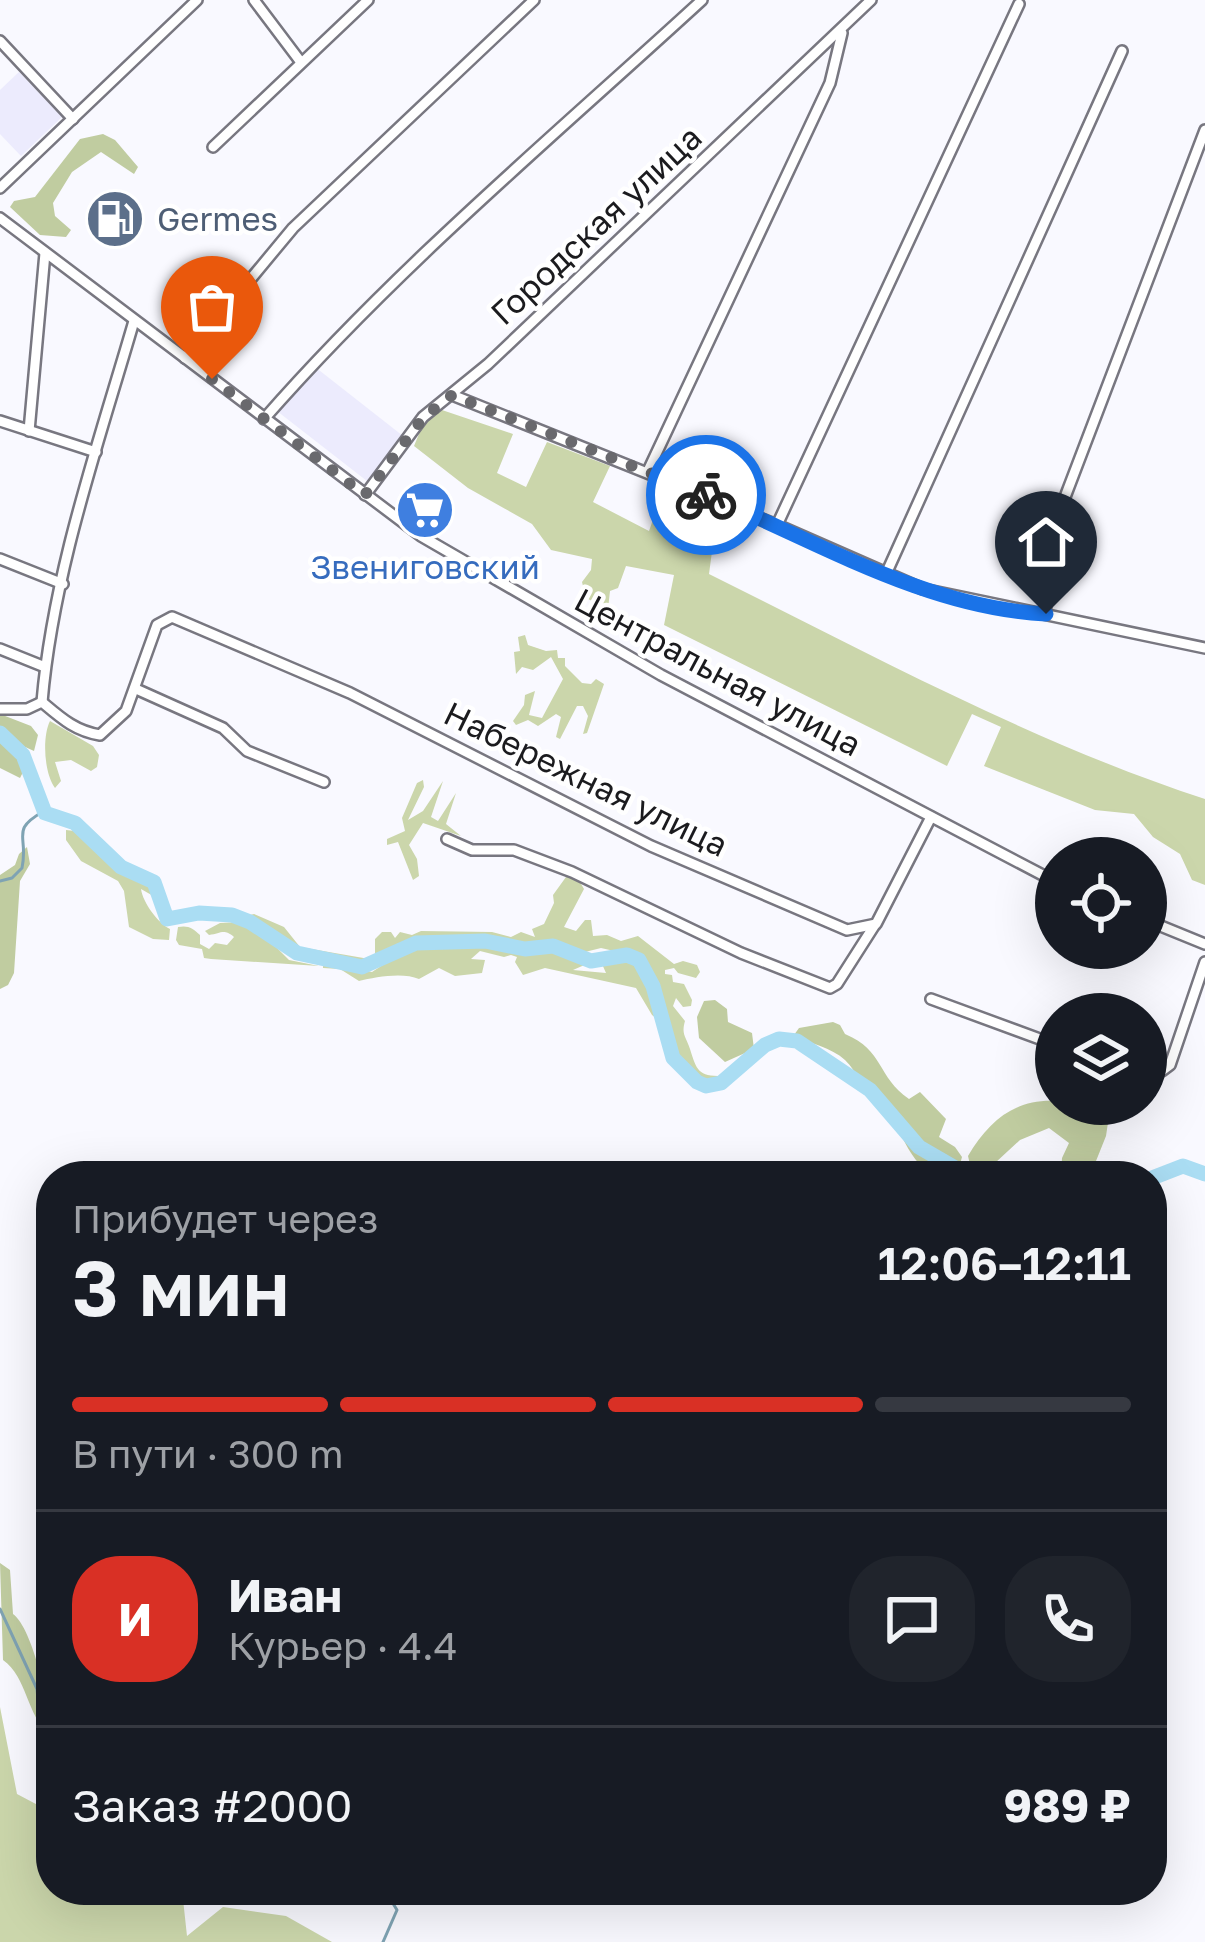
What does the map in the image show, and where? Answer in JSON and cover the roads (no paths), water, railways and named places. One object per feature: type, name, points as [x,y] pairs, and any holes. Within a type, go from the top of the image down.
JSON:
[{"type":"street","points":[[0,188],[197,0]]},
{"type":"street","points":[[254,0],[300,61]]},
{"type":"street","points":[[213,147],[368,0]]},
{"type":"street","points":[[184,358],[293,227],[534,0]]},
{"type":"street","points":[[264,419],[377,300],[702,0]]},
{"type":"street","name":"Городская улица","points":[[365,495],[423,418],[869,1]]},
{"type":"street","points":[[777,524],[1019,4]]},
{"type":"street","points":[[647,471],[830,83],[842,31]]},
{"type":"street","points":[[0,41],[73,119]]},
{"type":"street","points":[[886,574],[1122,51]]},
{"type":"street","points":[[1046,614],[1054,526],[1205,130]]},
{"type":"street","name":"Центральная улица","points":[[0,218],[421,536],[584,632],[1035,871]]},
{"type":"street","points":[[29,430],[46,253]]},
{"type":"street","points":[[42,702],[63,584],[134,321]]},
{"type":"street","points":[[452,395],[777,524],[886,574],[966,601],[1205,648]]},
{"type":"street","points":[[0,421],[97,452]]},
{"type":"street","points":[[0,559],[63,584]]},
{"type":"street","name":"Набережная улица","points":[[136,689],[157,625],[172,617],[350,693],[651,846],[847,931],[876,924]]},
{"type":"street","points":[[0,649],[45,668]]},
{"type":"street","points":[[42,702],[65,722],[100,735],[126,711],[136,689],[223,728],[247,751],[325,782]]},
{"type":"street","points":[[0,709],[27,709],[42,702]]},
{"type":"street","points":[[447,839],[472,850],[514,850],[572,872],[741,953],[830,988],[876,924],[931,817]]},
{"type":"street","points":[[1167,929],[1205,944]]},
{"type":"street","points":[[1167,1067],[1205,962]]},
{"type":"street","points":[[931,999],[1035,1037]]},
{"type":"waterway","points":[[0,733],[23,755],[45,813],[75,823],[121,867],[154,882],[167,919],[199,913],[232,915],[297,953],[362,967],[416,943],[485,941],[525,949],[553,946],[591,961],[627,955],[639,960],[653,986],[673,1058],[697,1082],[706,1086],[721,1083],[765,1045],[779,1039],[797,1041],[870,1090],[919,1147],[943,1161]]},
{"type":"waterway","points":[[0,881],[22,868],[24,829],[44,811]]},
{"type":"waterway","points":[[1167,1172],[1183,1166],[1205,1174]]},
{"type":"waterway","points":[[0,1609],[36,1687]]},
{"type":"waterway","points":[[383,1942],[397,1910],[394,1905]]},
{"type":"place","name":"Germes","points":[[115,219]]},
{"type":"place","name":"Звениговский","points":[[425,510]]}]
